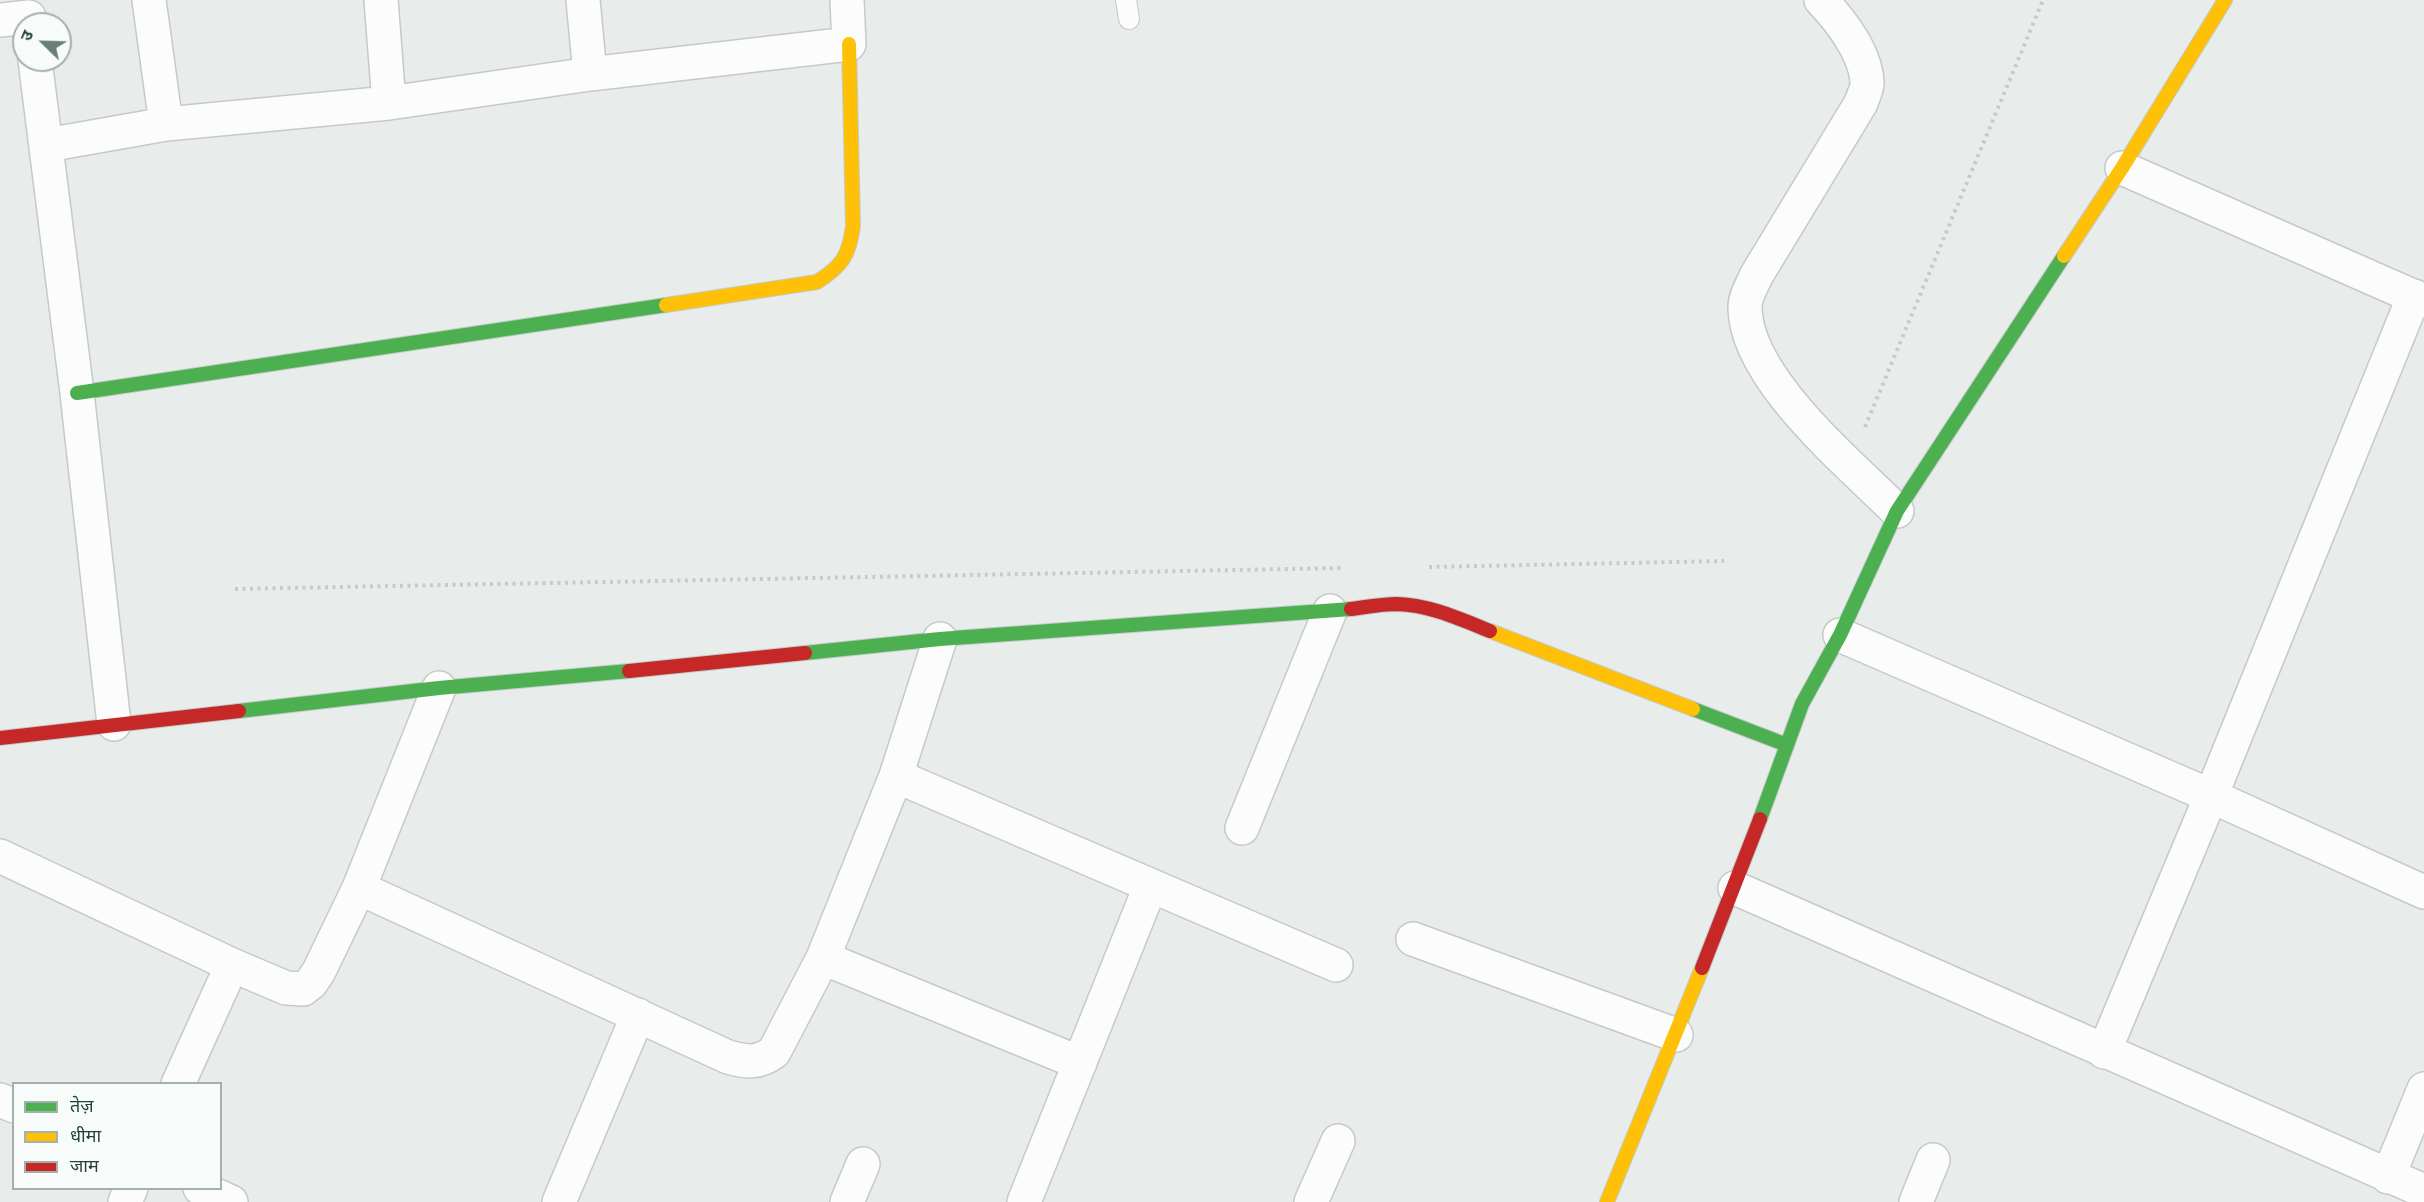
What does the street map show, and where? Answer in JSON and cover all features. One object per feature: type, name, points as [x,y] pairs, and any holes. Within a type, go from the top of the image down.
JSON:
[{"type":"street","points":[[149,0],[166,124]]},
{"type":"street","points":[[381,0],[390,103]]},
{"type":"street","points":[[583,0],[590,74]]},
{"type":"street","points":[[77,393],[817,282],[837,269],[851,250],[853,226],[847,0]]},
{"type":"street","points":[[1821,0],[1838,20],[1864,62],[1868,83],[1861,103],[1756,276],[1745,303],[1747,321],[1754,347],[1768,375],[1793,407],[1897,511]]},
{"type":"street","points":[[1607,1202],[1735,888],[1802,704],[1840,635],[1897,511],[2122,168],[2225,0]]},
{"type":"street","points":[[47,145],[166,124],[390,103],[590,74],[849,44]]},
{"type":"street","points":[[37,72],[77,393],[114,724]]},
{"type":"street","points":[[2104,1052],[2419,298],[2122,168]]},
{"type":"street","points":[[0,738],[439,688],[704,664],[940,639],[1330,611],[1395,604],[1439,611],[1787,745]]},
{"type":"street","points":[[1242,828],[1330,611]]},
{"type":"street","points":[[1840,635],[2211,796],[2424,892]]},
{"type":"street","points":[[359,888],[728,1058],[748,1062],[764,1059],[774,1052],[782,1039],[823,958],[896,776],[940,639]]},
{"type":"street","points":[[0,856],[232,965],[286,988],[303,989],[311,983],[319,971],[359,888],[439,688]]},
{"type":"street","points":[[896,776],[1336,965]]},
{"type":"street","points":[[1024,1202],[1150,887]]},
{"type":"street","points":[[1735,888],[2424,1191]]},
{"type":"street","points":[[1413,939],[1676,1035]]},
{"type":"street","points":[[823,958],[1080,1064]]},
{"type":"street","points":[[178,1082],[232,965]]},
{"type":"street","points":[[567,1200],[638,1015]]},
{"type":"street","points":[[2388,1177],[2424,1089]]},
{"type":"street","points":[[1311,1202],[1338,1141]]},
{"type":"street","points":[[1916,1202],[1933,1160]]},
{"type":"street","points":[[847,1202],[863,1164]]},
{"type":"street","points":[[204,1190],[231,1202]]},
{"type":"path","points":[[1864,427],[2043,0]]},
{"type":"path","points":[[1426,567],[1724,561]]},
{"type":"path","points":[[235,589],[1343,568]]},
{"type":"traffic: fast","points":[[1760,819],[1802,704],[1840,635],[1897,511],[2064,256]]},
{"type":"traffic: fast","points":[[77,393],[666,305]]},
{"type":"traffic: fast","points":[[805,653],[940,639],[1351,609]]},
{"type":"traffic: fast","points":[[239,711],[439,688],[629,671]]},
{"type":"traffic: fast","points":[[1693,709],[1787,745]]},
{"type":"traffic: slow","points":[[2064,256],[2122,168],[2225,0]]},
{"type":"traffic: slow","points":[[666,305],[817,282],[833,271],[843,259],[853,226],[849,44]]},
{"type":"traffic: slow","points":[[1490,631],[1693,709]]},
{"type":"traffic: slow","points":[[1607,1202],[1702,968]]},
{"type":"traffic: jam","points":[[1351,609],[1386,604],[1409,605],[1445,613],[1490,631]]},
{"type":"traffic: jam","points":[[629,671],[805,653]]},
{"type":"traffic: jam","points":[[0,738],[239,711]]},
{"type":"traffic: jam","points":[[1702,968],[1760,819]]}]
